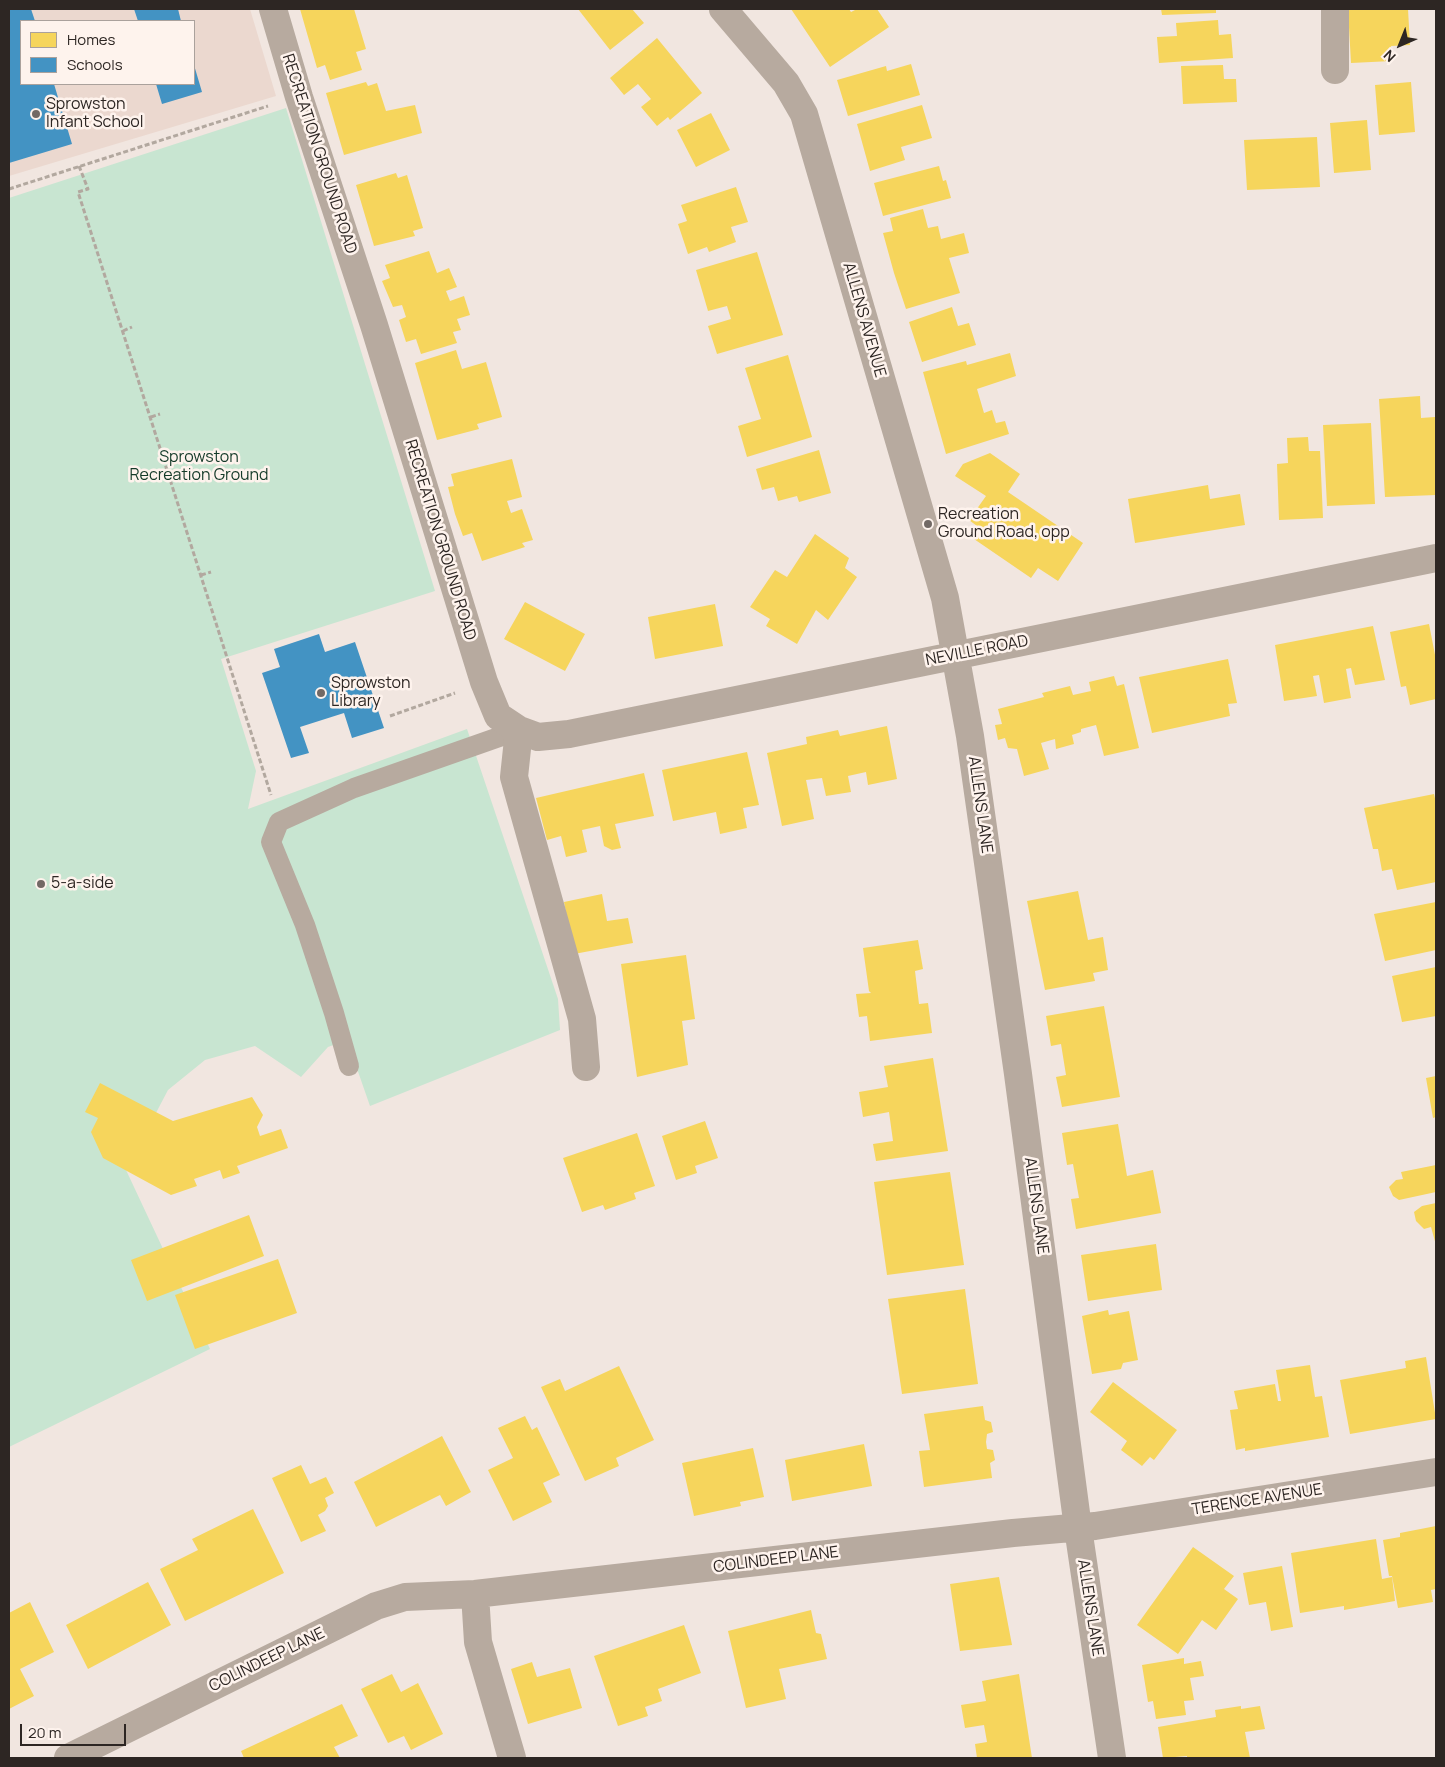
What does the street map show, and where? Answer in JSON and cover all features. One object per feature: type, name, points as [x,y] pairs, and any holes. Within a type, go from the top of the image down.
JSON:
[{"type":"street","name":"RECREATION GROUND ROAD","points":[[273,9],[374,325],[484,682],[498,716],[519,730]]},
{"type":"street","name":"ALLENS AVENUE","points":[[723,9],[786,83],[804,114],[945,598],[955,655]]},
{"type":"street","points":[[1335,9],[1336,70]]},
{"type":"street","name":"NEVILLE ROAD","points":[[519,730],[538,737],[569,734],[1436,558]]},
{"type":"street","name":"ALLENS LANE","points":[[955,655],[970,736],[1018,1074],[1078,1528],[1112,1758]]},
{"type":"street","points":[[519,730],[514,776],[582,1018],[586,1067]]},
{"type":"street","name":"TERENCE AVENUE","points":[[1078,1528],[1436,1472]]},
{"type":"street","name":"COLINDEEP LANE","points":[[68,1758],[376,1606],[405,1598],[475,1594],[1013,1533],[1078,1528]]},
{"type":"street","points":[[475,1594],[478,1642],[512,1758]]},
{"type":"lane","points":[[348,1066],[334,1013],[305,925],[270,842],[279,822],[354,788],[519,730]]},
{"type":"path","points":[[9,189],[300,97]]},
{"type":"path","points":[[79,166],[88,189],[78,192],[202,575],[279,822]]},
{"type":"path","points":[[123,331],[132,327]]},
{"type":"path","points":[[151,417],[160,414]]},
{"type":"path","points":[[202,575],[210,572]]},
{"type":"path","points":[[390,716],[484,682]]},
{"type":"shaded area","points":[[9,9],[250,9],[276,96],[9,176]]},
{"type":"green space","name":"Sprowston Recreation Ground","points":[[286,108],[435,591],[221,659],[256,771],[248,809],[467,729],[558,999],[560,1030],[370,1106],[347,1040],[328,1047],[301,1077],[255,1046],[205,1060],[168,1090],[126,1170],[210,1349],[9,1447],[9,198]]},
{"type":"building: Homes","points":[[300,9],[354,9],[366,49],[356,52],[362,70],[330,80],[325,65],[317,68]]},
{"type":"building: Homes","points":[[578,9],[632,9],[644,23],[610,50]]},
{"type":"building: Homes","points":[[791,9],[849,9],[851,12],[857,9],[877,9],[889,27],[830,67]]},
{"type":"building: Homes","points":[[1161,9],[1216,9],[1216,13],[1162,15]]},
{"type":"building: Homes","points":[[1348,9],[1408,9],[1410,45],[1391,46],[1392,61],[1351,63]]},
{"type":"building: Homes","points":[[1218,20],[1219,35],[1231,34],[1233,58],[1159,63],[1157,37],[1177,36],[1176,23]]},
{"type":"building: Homes","points":[[657,38],[702,93],[670,120],[668,117],[657,126],[641,107],[651,99],[638,84],[624,95],[610,78]]},
{"type":"building: Homes","points":[[911,64],[920,95],[848,116],[837,80],[886,66],[887,71]]},
{"type":"building: Homes","points":[[1223,65],[1224,79],[1236,79],[1237,102],[1183,104],[1181,66]]},
{"type":"building: Homes","points":[[366,82],[368,86],[377,83],[386,111],[415,105],[422,133],[344,155],[326,93]]},
{"type":"building: Homes","points":[[1411,82],[1415,132],[1379,135],[1375,85]]},
{"type":"building: Homes","points":[[922,105],[932,138],[901,147],[905,160],[870,171],[857,124]]},
{"type":"building: Homes","points":[[711,113],[730,150],[696,167],[677,130]]},
{"type":"building: Homes","points":[[1367,120],[1371,170],[1334,173],[1330,123]]},
{"type":"building: Homes","points":[[1317,137],[1320,187],[1247,190],[1244,140]]},
{"type":"building: Homes","points":[[939,166],[943,181],[946,180],[951,198],[883,216],[874,183]]},
{"type":"building: Homes","points":[[396,173],[398,178],[407,175],[423,228],[413,231],[415,236],[374,246],[356,185]]},
{"type":"building: Homes","points":[[736,187],[748,222],[731,227],[736,242],[709,252],[707,247],[688,254],[678,224],[687,221],[681,205]]},
{"type":"building: Homes","points":[[923,209],[928,228],[938,226],[941,239],[964,233],[969,253],[949,258],[960,293],[906,309],[883,233],[893,231],[890,218]]},
{"type":"building: Homes","points":[[429,251],[437,273],[449,268],[457,287],[446,291],[450,301],[464,296],[470,315],[457,319],[461,330],[453,332],[457,343],[421,354],[416,339],[406,342],[399,320],[406,317],[402,305],[393,307],[382,281],[390,278],[385,265]]},
{"type":"building: Homes","points":[[757,252],[783,335],[717,354],[708,326],[731,319],[727,306],[708,311],[696,270]]},
{"type":"building: Homes","points":[[952,307],[958,326],[969,323],[976,345],[922,362],[909,322]]},
{"type":"building: Homes","points":[[456,350],[462,369],[486,362],[502,417],[477,424],[479,429],[437,440],[415,363]]},
{"type":"building: Homes","points":[[1010,353],[1016,376],[977,389],[984,413],[992,410],[996,423],[1005,421],[1009,434],[946,454],[923,372],[966,361],[967,365]]},
{"type":"building: Homes","points":[[788,355],[812,437],[747,457],[738,426],[761,419],[745,368]]},
{"type":"building: Homes","points":[[1420,396],[1421,418],[1435,417],[1436,495],[1385,497],[1379,399]]},
{"type":"building: Homes","points":[[1371,423],[1375,504],[1327,506],[1323,425]]},
{"type":"building: Homes","points":[[1308,437],[1309,451],[1320,451],[1323,518],[1279,520],[1277,464],[1288,463],[1287,438]]},
{"type":"building: Homes","points":[[819,450],[831,493],[799,502],[797,496],[778,501],[774,487],[762,490],[756,469]]},
{"type":"building: Homes","points":[[990,453],[1020,474],[1008,492],[1083,543],[1058,581],[1038,568],[1031,578],[974,539],[981,529],[969,520],[986,496],[955,476],[963,464]]},
{"type":"building: Homes","points":[[512,459],[522,497],[507,501],[511,513],[522,509],[533,540],[522,543],[525,547],[482,561],[472,533],[463,536],[455,514],[448,487],[454,486],[451,474]]},
{"type":"building: Homes","points":[[1208,485],[1210,499],[1240,494],[1245,525],[1135,543],[1128,499]]},
{"type":"building: Homes","points":[[815,534],[849,558],[845,568],[857,577],[828,620],[816,610],[797,644],[766,626],[770,619],[750,607],[775,570],[787,577]]},
{"type":"building: Homes","points":[[525,602],[585,634],[565,671],[504,639]]},
{"type":"building: Homes","points":[[715,604],[723,646],[655,659],[648,617]]},
{"type":"building: Homes","points":[[1429,624],[1436,660],[1436,699],[1410,705],[1406,686],[1401,687],[1390,632]]},
{"type":"building: Homes","points":[[1373,626],[1385,680],[1355,685],[1351,668],[1346,669],[1351,698],[1324,703],[1319,675],[1313,676],[1317,696],[1284,701],[1275,645]]},
{"type":"building: Homes","points":[[1228,659],[1237,703],[1228,704],[1230,716],[1152,733],[1139,677]]},
{"type":"building: Homes","points":[[1114,676],[1117,686],[1124,684],[1139,748],[1104,756],[1096,725],[1081,729],[1081,732],[1072,735],[1074,744],[1056,749],[1055,739],[1041,743],[1049,769],[1024,776],[1017,749],[1008,748],[1005,738],[998,740],[995,725],[1002,724],[998,709],[1044,697],[1042,693],[1070,686],[1073,695],[1091,691],[1089,682]]},
{"type":"building: Homes","points":[[887,726],[897,779],[868,785],[866,772],[848,776],[851,792],[826,796],[822,778],[806,780],[814,819],[782,826],[767,753],[807,744],[806,737],[838,730],[840,736]]},
{"type":"building: Homes","points":[[747,752],[759,805],[743,808],[747,828],[720,834],[716,812],[673,821],[662,770]]},
{"type":"building: Homes","points":[[644,773],[654,816],[615,824],[621,848],[612,850],[604,846],[600,826],[582,830],[587,852],[566,857],[561,836],[547,840],[536,798]]},
{"type":"building: Homes","points":[[1434,794],[1436,803],[1436,882],[1397,890],[1392,869],[1382,871],[1378,849],[1373,849],[1364,808]]},
{"type":"building: Homes","points":[[1078,891],[1088,940],[1103,937],[1108,970],[1093,973],[1095,981],[1045,990],[1027,901]]},
{"type":"building: Homes","points":[[602,894],[607,921],[628,918],[633,943],[574,954],[564,902]]},
{"type":"building: Homes","points":[[1436,902],[1436,950],[1385,961],[1374,914]]},
{"type":"building: Homes","points":[[918,940],[923,969],[915,971],[919,1004],[928,1003],[932,1033],[870,1041],[867,1016],[859,1017],[856,994],[871,993],[869,991],[863,948]]},
{"type":"building: Homes","points":[[686,955],[695,1019],[682,1021],[688,1065],[637,1077],[621,964]]},
{"type":"building: Homes","points":[[1436,967],[1436,1016],[1402,1022],[1392,976]]},
{"type":"building: Homes","points":[[1104,1006],[1120,1097],[1062,1107],[1056,1077],[1066,1075],[1061,1044],[1051,1046],[1046,1016]]},
{"type":"building: Homes","points":[[933,1058],[948,1151],[876,1161],[873,1144],[893,1141],[889,1112],[863,1117],[859,1092],[888,1087],[884,1066]]},
{"type":"building: Homes","points":[[1436,1076],[1436,1117],[1433,1118],[1426,1078]]},
{"type":"building: Homes","points":[[100,1083],[173,1121],[252,1097],[263,1115],[257,1127],[260,1136],[281,1129],[288,1148],[237,1166],[240,1173],[223,1179],[220,1170],[194,1179],[197,1186],[171,1195],[103,1158],[91,1132],[98,1118],[85,1112]]},
{"type":"building: Homes","points":[[705,1121],[718,1158],[695,1166],[697,1173],[676,1180],[662,1136]]},
{"type":"building: Homes","points":[[1118,1124],[1127,1176],[1153,1170],[1161,1213],[1076,1229],[1071,1199],[1079,1198],[1073,1164],[1067,1165],[1062,1133]]},
{"type":"building: Homes","points":[[637,1133],[655,1186],[634,1193],[636,1199],[605,1210],[603,1205],[582,1212],[563,1158]]},
{"type":"building: Homes","points":[[1436,1165],[1436,1192],[1399,1200],[1393,1196],[1389,1187],[1396,1180],[1403,1179],[1401,1172]]},
{"type":"building: Homes","points":[[950,1172],[964,1265],[887,1275],[874,1182]]},
{"type":"building: Homes","points":[[1436,1203],[1436,1245],[1431,1227],[1424,1229],[1416,1221],[1414,1212],[1422,1206]]},
{"type":"building: Homes","points":[[249,1215],[264,1256],[147,1301],[131,1260]]},
{"type":"building: Homes","points":[[1156,1244],[1162,1290],[1088,1301],[1081,1255]]},
{"type":"building: Homes","points":[[278,1259],[297,1313],[195,1349],[175,1295]]},
{"type":"building: Homes","points":[[965,1289],[978,1384],[902,1394],[888,1299]]},
{"type":"building: Homes","points":[[1108,1310],[1109,1315],[1129,1311],[1138,1360],[1123,1363],[1121,1369],[1092,1374],[1082,1316]]},
{"type":"building: Homes","points":[[1426,1357],[1436,1419],[1350,1434],[1340,1380],[1406,1368],[1405,1361]]},
{"type":"building: Homes","points":[[1310,1365],[1315,1397],[1322,1396],[1329,1437],[1245,1451],[1245,1448],[1236,1450],[1230,1410],[1238,1409],[1234,1391],[1275,1384],[1278,1401],[1281,1401],[1276,1370]]},
{"type":"building: Homes","points":[[619,1366],[654,1440],[616,1458],[619,1466],[585,1481],[541,1387],[560,1379],[565,1391]]},
{"type":"building: Homes","points":[[1113,1382],[1177,1430],[1154,1460],[1150,1457],[1142,1466],[1121,1450],[1127,1441],[1090,1412]]},
{"type":"building: Homes","points":[[983,1406],[985,1420],[991,1422],[993,1432],[987,1434],[986,1442],[987,1449],[993,1450],[995,1460],[990,1463],[992,1478],[924,1487],[919,1451],[930,1450],[924,1414]]},
{"type":"building: Homes","points":[[525,1416],[532,1430],[537,1427],[560,1475],[543,1483],[552,1502],[513,1521],[488,1470],[513,1458],[498,1428]]},
{"type":"building: Homes","points":[[442,1436],[471,1492],[446,1506],[440,1495],[376,1527],[354,1482]]},
{"type":"building: Homes","points":[[864,1444],[872,1486],[792,1501],[785,1460]]},
{"type":"building: Homes","points":[[753,1448],[764,1497],[740,1502],[741,1506],[694,1516],[682,1463]]},
{"type":"building: Homes","points":[[301,1465],[310,1484],[326,1477],[334,1493],[325,1498],[328,1506],[325,1511],[318,1515],[326,1531],[301,1542],[272,1478]]},
{"type":"building: Homes","points":[[253,1509],[284,1573],[185,1621],[160,1569],[198,1550],[192,1539]]},
{"type":"building: Homes","points":[[1436,1526],[1436,1589],[1431,1590],[1433,1602],[1398,1608],[1392,1576],[1389,1576],[1383,1540],[1400,1537],[1400,1533]]},
{"type":"building: Homes","points":[[1376,1539],[1382,1579],[1392,1577],[1395,1601],[1344,1610],[1344,1606],[1300,1613],[1291,1553]]},
{"type":"building: Homes","points":[[1193,1547],[1234,1576],[1224,1589],[1238,1599],[1216,1630],[1202,1620],[1178,1654],[1137,1625]]},
{"type":"building: Homes","points":[[1282,1566],[1293,1627],[1271,1631],[1266,1602],[1249,1605],[1243,1573]]},
{"type":"building: Homes","points":[[999,1577],[1012,1645],[960,1651],[950,1584]]},
{"type":"building: Homes","points":[[148,1582],[171,1625],[88,1669],[66,1625]]},
{"type":"building: Homes","points":[[30,1602],[54,1652],[20,1669],[34,1696],[9,1709],[9,1613]]},
{"type":"building: Homes","points":[[811,1610],[816,1633],[821,1634],[827,1659],[779,1669],[786,1699],[746,1708],[728,1631]]},
{"type":"building: Homes","points":[[684,1625],[701,1673],[658,1689],[662,1701],[645,1707],[648,1716],[618,1726],[594,1656]]},
{"type":"building: Homes","points":[[1184,1658],[1184,1664],[1201,1661],[1204,1676],[1190,1678],[1194,1700],[1184,1701],[1186,1715],[1156,1719],[1153,1701],[1148,1702],[1142,1665]]},
{"type":"building: Homes","points":[[532,1662],[537,1677],[570,1668],[582,1708],[528,1724],[511,1669]]},
{"type":"building: Homes","points":[[392,1674],[401,1692],[418,1683],[443,1734],[411,1750],[404,1736],[388,1743],[361,1689]]},
{"type":"building: Homes","points":[[1019,1674],[1032,1758],[977,1758],[975,1744],[987,1742],[984,1725],[965,1728],[961,1705],[986,1701],[982,1681]]},
{"type":"building: Homes","points":[[342,1704],[358,1736],[334,1747],[340,1758],[244,1758],[241,1751]]},
{"type":"building: Homes","points":[[1241,1706],[1241,1709],[1260,1706],[1265,1729],[1245,1732],[1250,1758],[1187,1758],[1187,1756],[1163,1758],[1158,1727],[1216,1717],[1215,1710]]},
{"type":"building: Schools","name":"Sprowston Infant School","points":[[9,9],[31,9],[35,20],[20,20],[20,85],[54,85],[72,144],[9,163]]},
{"type":"building: Schools","points":[[134,9],[178,9],[181,20],[138,20]]},
{"type":"building: Schools","name":"Sprowston Infant School","points":[[195,68],[202,92],[162,104],[156,85],[195,85]]},
{"type":"building: Schools","name":"Sprowston Library","points":[[319,634],[325,652],[355,642],[384,728],[352,738],[344,713],[300,727],[309,753],[291,758],[262,673],[280,667],[274,649]]},
{"type":"place","name":"Sprowston Infant School","points":[[36,114]]},
{"type":"place","name":"Recreation Ground Road, opp","points":[[928,524]]},
{"type":"place","name":"Sprowston Library","points":[[321,693]]},
{"type":"place","name":"5-a-side","points":[[41,884]]}]
